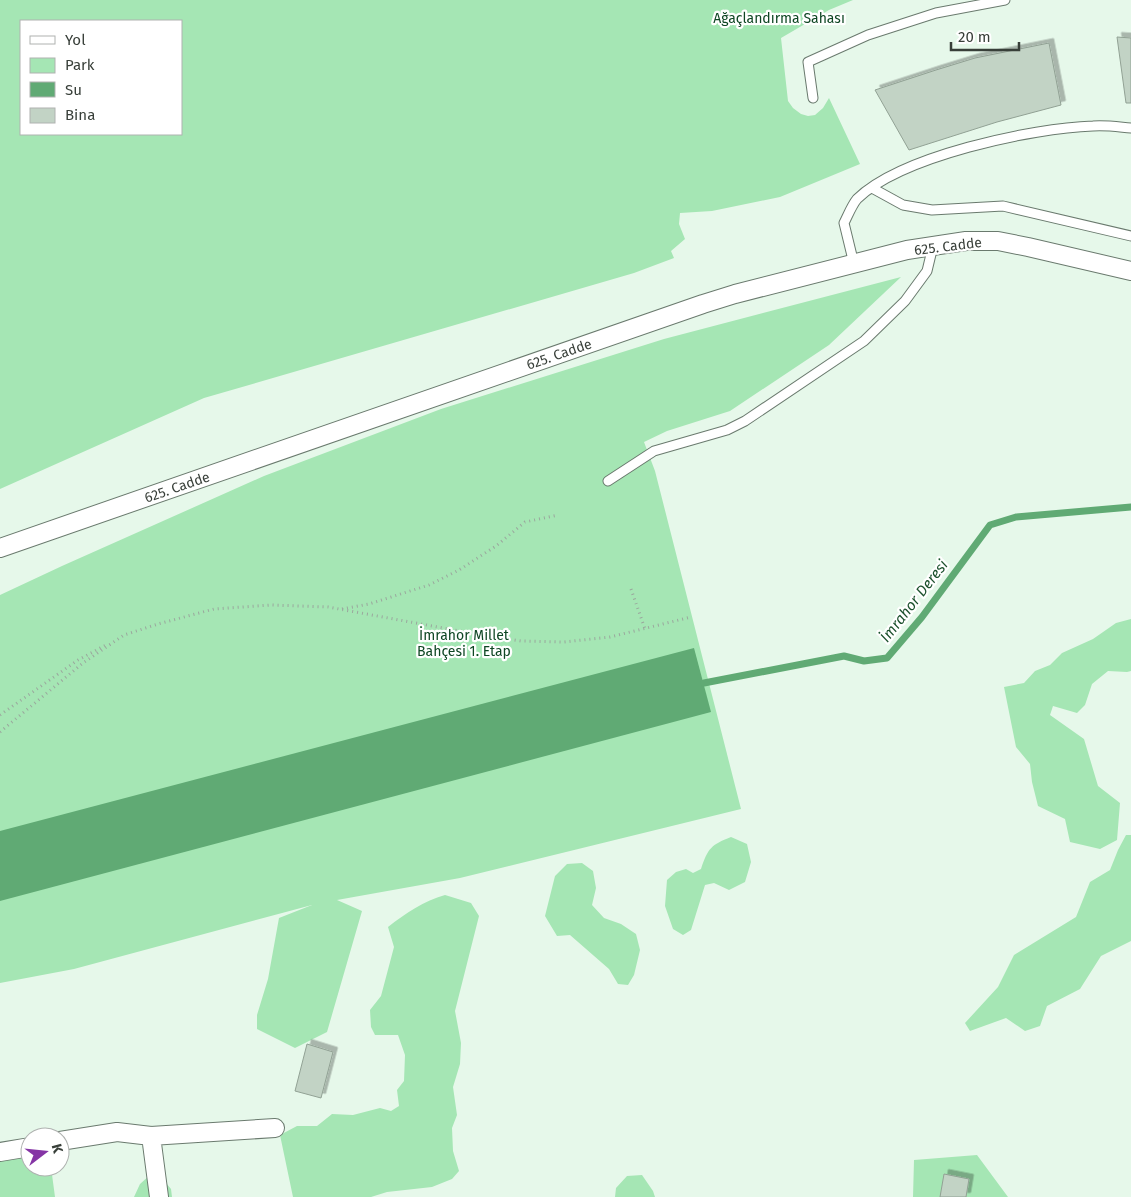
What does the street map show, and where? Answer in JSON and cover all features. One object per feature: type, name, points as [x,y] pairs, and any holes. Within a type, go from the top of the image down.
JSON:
[{"type":"street","name":"625. Cadde","points":[[0,548],[703,304],[907,250],[966,241],[998,241],[1131,272]]},
{"type":"street","points":[[70,1139],[117,1132],[151,1136],[274,1128]]},
{"type":"street","points":[[151,1136],[159,1197]]},
{"type":"street","points":[[0,1152],[20,1149]]},
{"type":"lane","points":[[813,98],[808,62],[868,35],[936,13],[1005,0]]},
{"type":"lane","points":[[854,264],[844,223],[856,200],[886,178],[943,155],[1032,132],[1094,126],[1131,128]]},
{"type":"lane","points":[[872,188],[903,205],[932,210],[1003,206],[1131,236]]},
{"type":"lane","points":[[608,481],[654,451],[727,430],[745,421],[864,341],[905,301],[927,271],[933,246]]},
{"type":"path","points":[[339,610],[369,604],[429,585],[459,570],[496,546],[525,522],[558,515]]},
{"type":"path","points":[[631,589],[645,629]]},
{"type":"path","points":[[0,715],[78,660],[124,635],[214,610],[270,605],[328,608],[521,641],[564,642],[610,637],[691,617]]},
{"type":"path","points":[[0,732],[82,663],[124,635]]},
{"type":"green space","name":"Ağaçlandırma Sahası","points":[[0,0],[853,0],[829,10],[781,38],[788,101],[801,114],[808,116],[815,115],[823,108],[829,98],[860,164],[780,197],[712,211],[680,213],[679,224],[685,239],[671,251],[674,258],[634,273],[204,398],[0,489]]},
{"type":"green space","name":"İmrahor Millet Bahçesi 1. Etap","points":[[901,277],[829,345],[730,411],[667,431],[644,442],[655,471],[741,809],[460,878],[337,900],[362,911],[327,1032],[295,1048],[257,1029],[257,1015],[268,979],[279,918],[312,905],[74,969],[0,983],[0,595],[264,476],[441,409],[664,339]]},
{"type":"green space","points":[[1131,619],[1131,671],[1108,671],[1092,684],[1085,705],[1077,713],[1053,706],[1050,715],[1084,739],[1098,786],[1120,803],[1117,840],[1100,849],[1070,842],[1065,819],[1038,806],[1030,764],[1016,747],[1004,687],[1024,683],[1035,671],[1050,665],[1062,653],[1093,639],[1116,623]]},
{"type":"green space","points":[[1126,835],[1131,835],[1131,941],[1101,956],[1080,989],[1047,1006],[1040,1026],[1025,1031],[1006,1018],[970,1031],[965,1023],[998,987],[1014,955],[1076,917],[1090,882],[1110,870]]},
{"type":"green space","points":[[731,837],[747,844],[751,862],[745,882],[729,890],[714,883],[705,885],[691,930],[683,935],[673,929],[665,906],[667,880],[676,872],[686,869],[693,873],[701,869],[711,848]]},
{"type":"green space","points":[[582,863],[593,871],[596,888],[592,905],[604,918],[621,924],[636,934],[640,950],[634,975],[628,985],[618,984],[609,969],[570,935],[557,936],[545,916],[555,876],[567,864]]},
{"type":"green space","points":[[445,895],[471,903],[479,916],[455,1011],[461,1043],[460,1064],[453,1087],[457,1115],[452,1128],[453,1151],[459,1171],[452,1179],[432,1187],[387,1192],[371,1197],[293,1197],[280,1135],[297,1126],[317,1126],[332,1114],[353,1115],[380,1108],[391,1111],[399,1106],[397,1090],[404,1081],[405,1055],[398,1035],[375,1035],[371,1027],[370,1010],[381,996],[394,947],[388,927],[415,908]]},
{"type":"green space","points":[[977,1155],[1008,1197],[913,1197],[914,1160]]},
{"type":"green space","points":[[20,1156],[20,1177],[52,1177],[55,1197],[0,1197],[0,1159]]},
{"type":"green space","points":[[150,1175],[161,1177],[171,1189],[172,1197],[134,1197],[140,1184]]},
{"type":"green space","points":[[642,1175],[655,1197],[615,1197],[616,1188],[627,1176]]},
{"type":"water","points":[[694,648],[711,712],[0,901],[0,831]]},
{"type":"building","points":[[1117,37],[1131,38],[1131,103],[1126,103]]},
{"type":"building","points":[[1049,43],[1061,105],[997,122],[909,150],[875,90],[975,58]]},
{"type":"building","points":[[307,1044],[333,1052],[321,1098],[295,1091]]},
{"type":"building","points":[[944,1174],[969,1179],[966,1197],[940,1197]]},
{"type":"waterway","name":"İmrahor Deresi","points":[[704,683],[844,656],[864,661],[887,658],[922,617],[990,525],[1016,517],[1131,507]]}]
